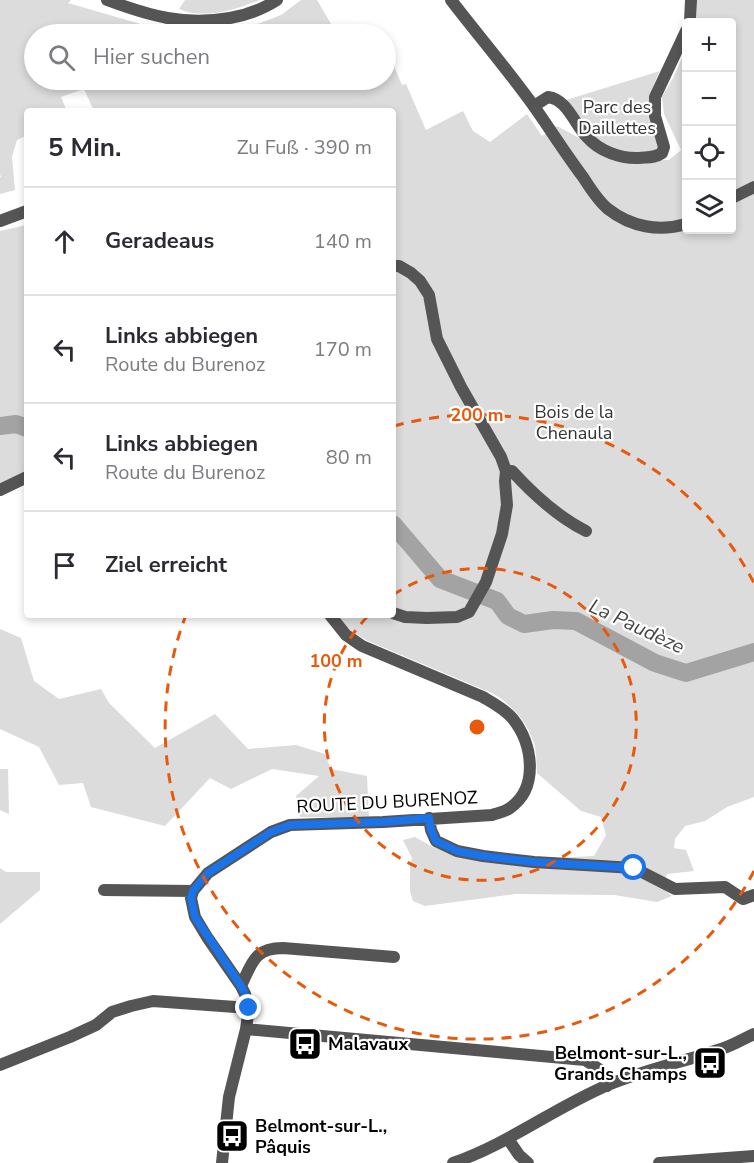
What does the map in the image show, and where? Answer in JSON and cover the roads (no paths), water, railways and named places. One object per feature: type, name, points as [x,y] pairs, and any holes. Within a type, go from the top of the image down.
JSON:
[{"type":"street","points":[[107,0],[164,18],[191,22],[214,21],[248,15],[277,0]]},
{"type":"street","points":[[451,0],[534,106],[556,140],[606,207],[618,216],[639,225],[669,228],[682,225]]},
{"type":"street","points":[[690,18],[691,0]]},
{"type":"street","points":[[534,106],[548,98],[555,99],[561,103],[587,137],[603,149],[620,156],[633,158],[657,157],[662,153],[664,147],[655,116],[655,97],[682,42]]},
{"type":"street","points":[[736,196],[754,187]]},
{"type":"street","points":[[0,221],[24,213]]},
{"type":"street","points":[[396,266],[411,273],[420,281],[429,295],[437,339],[501,457],[506,471],[507,505],[502,534],[486,582],[469,612],[457,617],[405,617],[396,614]]},
{"type":"street","points":[[506,471],[512,471],[525,486],[547,504],[575,526],[586,531]]},
{"type":"street","points":[[0,490],[24,478]]},
{"type":"street","name":"ROUTE DU BURENOZ","points":[[193,891],[208,873],[271,832],[290,825],[492,815],[509,809],[528,784],[529,752],[524,736],[512,718],[499,707],[472,692],[362,646],[346,635],[332,618]]},
{"type":"street","points":[[429,818],[436,841],[457,851],[534,862],[634,868],[675,889],[725,887],[743,899],[754,895]]},
{"type":"street","points":[[104,890],[193,891],[191,898],[195,917],[245,994],[249,1008],[229,1097],[222,1163]]},
{"type":"street","points":[[241,986],[251,963],[259,953],[272,948],[394,957]]},
{"type":"street","points":[[0,1065],[70,1037],[96,1025],[112,1012],[131,1005],[153,1001],[249,1008]]},
{"type":"street","points":[[246,1029],[585,1060],[599,1069],[607,1086]]},
{"type":"street","points":[[453,1163],[508,1139],[607,1086],[723,1049],[754,1034]]},
{"type":"street","points":[[508,1139],[528,1163]]},
{"type":"street","points":[[659,1163],[754,1156]]},
{"type":"waterway","name":"La Paudèze","points":[[0,426],[16,424],[24,427]]},
{"type":"waterway","name":"La Paudèze","points":[[396,528],[440,579],[497,601],[508,616],[524,624],[553,620],[576,621],[655,663],[686,673],[754,652]]},
{"type":"place","name":"Malavaux","points":[[305,1044]]},
{"type":"place","name":"Belmont-sur-L., Grands Champs","points":[[710,1063]]},
{"type":"place","name":"Belmont-sur-L., Pâquis","points":[[232,1136]]},
{"type":"park label","name":"Parc des Daillettes","points":[[617,117]]},
{"type":"park label","name":"Bois de la Chenaula","points":[[574,422]]}]
